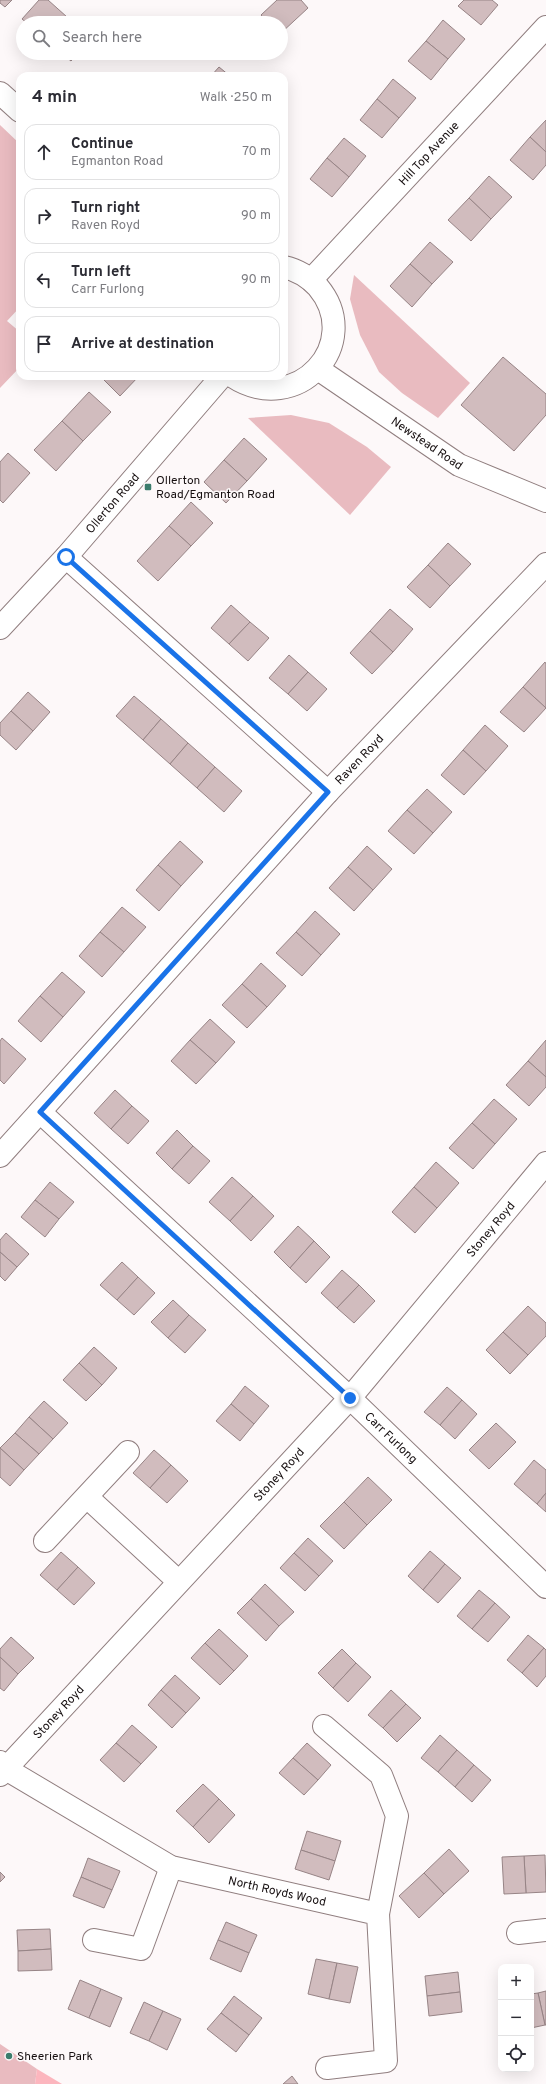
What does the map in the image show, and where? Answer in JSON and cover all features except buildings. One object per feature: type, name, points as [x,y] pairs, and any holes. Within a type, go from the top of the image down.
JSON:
[{"type":"street","name":"Hill Top Avenue","points":[[311,280],[546,27]]},
{"type":"street","points":[[0,93],[16,107]]},
{"type":"street","points":[[241,380],[260,389],[282,389],[302,382],[318,369],[329,351],[334,329],[333,316],[325,296],[311,280],[293,269],[288,268]]},
{"type":"street","name":"Newstead Road","points":[[318,369],[459,465],[546,501]]},
{"type":"street","name":"Ollerton Road","points":[[0,628],[66,557],[219,380]]},
{"type":"street","points":[[66,557],[328,792]]},
{"type":"street","name":"Raven Royd","points":[[0,1156],[328,792],[546,564]]},
{"type":"street","name":"Carr Furlong","points":[[40,1112],[350,1398],[546,1586]]},
{"type":"street","name":"Stoney Royd","points":[[2,1769],[350,1398],[546,1162]]},
{"type":"street","points":[[45,1541],[128,1452]]},
{"type":"street","points":[[87,1497],[178,1581]]},
{"type":"street","points":[[324,1726],[381,1775],[397,1816],[378,1914],[386,2061],[327,2068]]},
{"type":"street","name":"North Royds Wood","points":[[2,1769],[171,1867],[378,1914]]},
{"type":"street","points":[[94,1940],[141,1949],[171,1867]]},
{"type":"street","points":[[518,1933],[546,1930]]},
{"type":"shaded area","points":[[0,125],[16,140],[16,311],[7,321],[16,329],[16,371],[0,388]]},
{"type":"shaded area","points":[[354,275],[470,383],[438,418],[402,393],[379,372],[360,335],[350,299]]},
{"type":"shaded area","points":[[291,415],[329,423],[367,447],[391,467],[350,515],[248,418]]},
{"type":"shaded area","name":"Sheerien Park","points":[[0,2044],[37,2069],[35,2084],[0,2084]]},
{"type":"shaded area","points":[[37,2069],[62,2084],[35,2084]]},
{"type":"place","name":"Ollerton Road/Egmanton Road","points":[[148,487]]},
{"type":"place","name":"Sheerien Park","points":[[9,2056]]},
{"type":"route","points":[[66,557],[328,792],[40,1112],[350,1398]]}]
